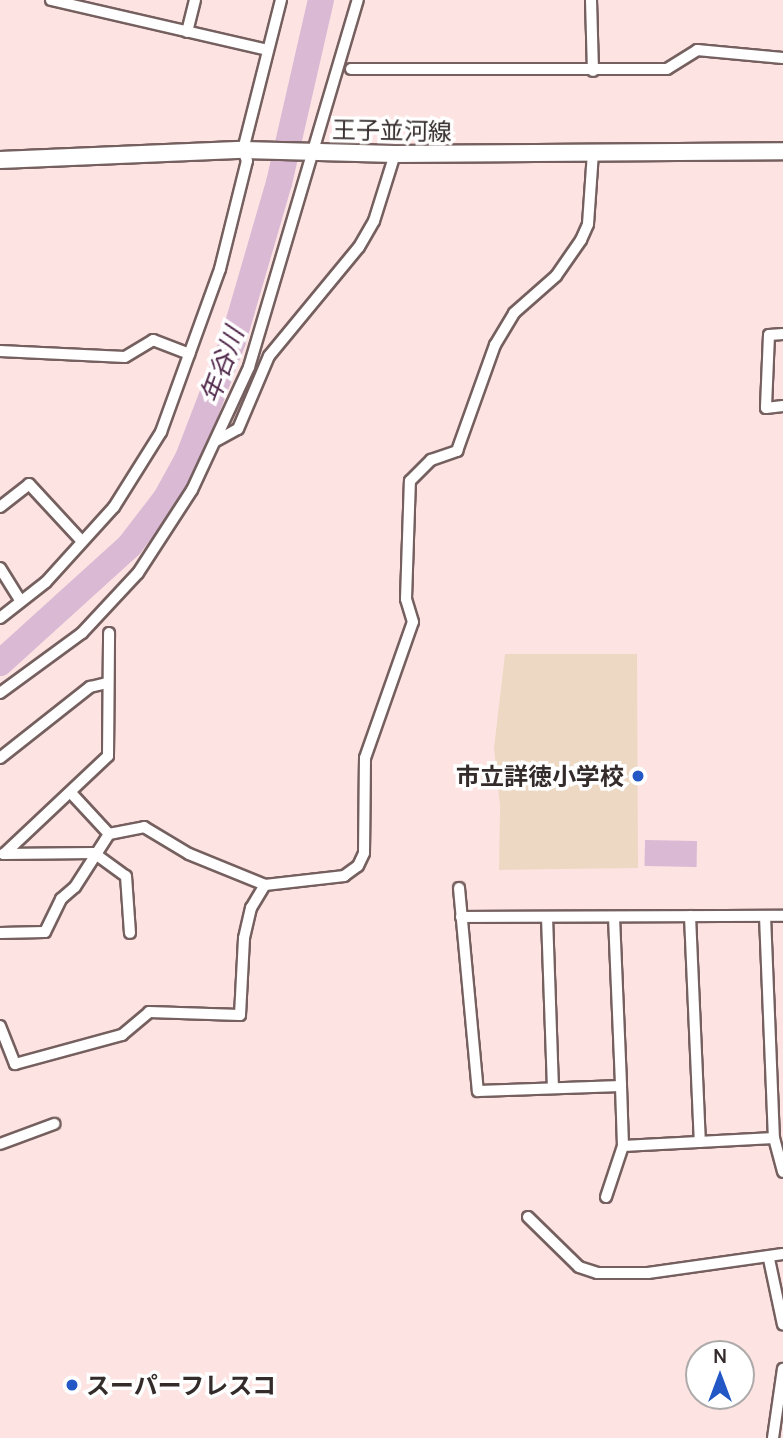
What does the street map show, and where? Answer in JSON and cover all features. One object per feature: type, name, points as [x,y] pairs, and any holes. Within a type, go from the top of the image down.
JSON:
[{"type":"main road","name":"王子並河線","points":[[0,159],[250,150],[396,154],[783,151]]},
{"type":"street","points":[[51,0],[267,50]]},
{"type":"street","points":[[187,32],[195,0]]},
{"type":"street","points":[[0,618],[46,582],[80,539],[114,507],[161,432],[220,269],[250,150],[267,50],[281,0]]},
{"type":"street","points":[[0,693],[82,633],[138,573],[192,490],[249,368],[307,152],[358,0]]},
{"type":"street","points":[[591,0],[593,71]]},
{"type":"street","points":[[351,69],[667,69],[697,50],[783,58]]},
{"type":"street","points":[[0,933],[45,932],[61,899],[75,887],[94,853],[109,834],[144,827],[200,859],[265,885],[344,876],[358,866],[364,853],[365,758],[413,622],[406,599],[406,497],[410,481],[430,460],[457,451],[495,345],[514,313],[556,276],[581,240],[588,224],[593,152]]},
{"type":"street","points":[[216,441],[238,429],[269,356],[359,247],[374,221],[396,154]]},
{"type":"street","points":[[783,334],[769,335],[766,408],[783,406]]},
{"type":"street","points":[[0,351],[125,357],[153,340],[189,354]]},
{"type":"street","points":[[0,508],[29,484],[80,539]]},
{"type":"street","points":[[0,568],[22,601]]},
{"type":"street","points":[[2,854],[72,794],[108,756],[109,633]]},
{"type":"street","points":[[0,758],[90,687],[108,682]]},
{"type":"street","points":[[72,794],[109,834]]},
{"type":"street","points":[[2,854],[94,853],[126,876],[131,933]]},
{"type":"street","points":[[0,1026],[15,1064],[122,1035],[149,1012],[240,1015],[244,938],[251,908],[265,885]]},
{"type":"street","points":[[458,888],[478,1091],[621,1086]]},
{"type":"street","points":[[690,916],[700,1142]]},
{"type":"street","points":[[765,916],[774,1138],[783,1172]]},
{"type":"street","points":[[461,917],[783,916]]},
{"type":"street","points":[[547,917],[553,1088]]},
{"type":"street","points":[[606,1197],[623,1146],[614,917]]},
{"type":"street","points":[[771,1060],[783,1060]]},
{"type":"street","points":[[0,1144],[54,1124]]},
{"type":"street","points":[[623,1146],[774,1138]]},
{"type":"street","points":[[528,1217],[579,1267],[597,1273],[648,1273],[769,1259],[783,1254]]},
{"type":"street","points":[[769,1259],[783,1325]]},
{"type":"street","points":[[774,1438],[783,1369]]},
{"type":"shaded area","points":[[505,654],[637,654],[638,868],[499,870],[500,806],[494,748]]},
{"type":"shaded area","points":[[645,840],[697,841],[697,867],[645,866]]},
{"type":"waterway","name":"年谷川","points":[[0,663],[130,545],[166,498],[188,458],[233,341],[279,183],[321,0]]},
{"type":"place","name":"市立詳徳小学校","points":[[638,776]]},
{"type":"place","name":"スーパーフレスコ","points":[[72,1385]]}]
